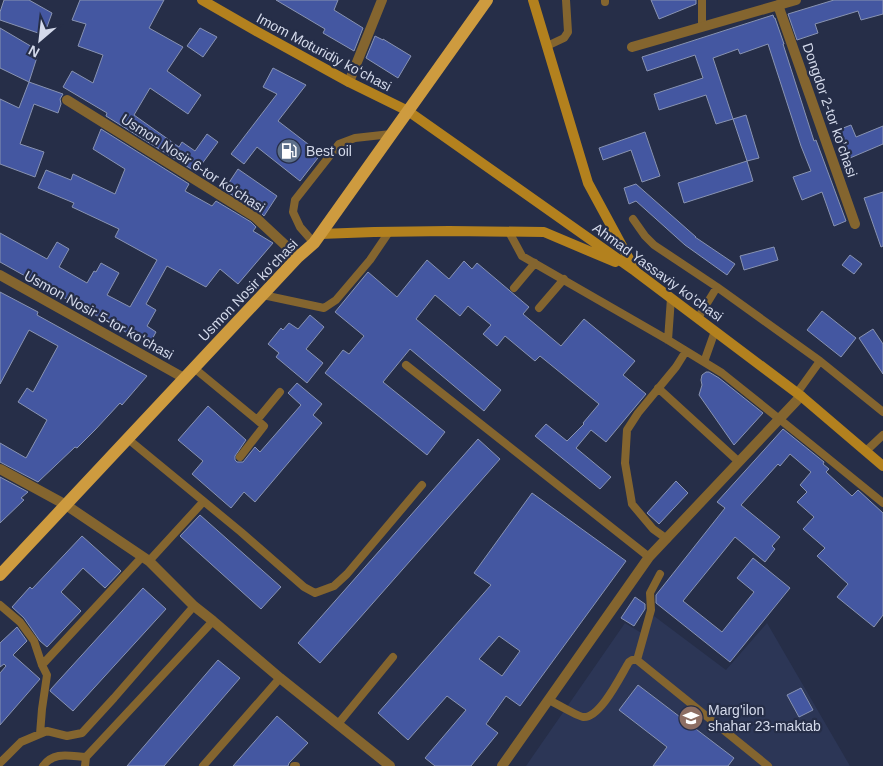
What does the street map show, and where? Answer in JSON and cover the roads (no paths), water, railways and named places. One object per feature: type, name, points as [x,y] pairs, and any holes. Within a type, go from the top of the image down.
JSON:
[{"type":"main road","name":"Imom Moturidiy koʻchasi","points":[[202,0],[349,82],[408,111]]},
{"type":"main road","name":"Usmon Nosir ko‘chasi","points":[[0,575],[317,238],[487,0]]},
{"type":"main road","points":[[533,0],[588,183],[636,271]]},
{"type":"main road","name":"Ahmad Yassaviy ko'chasi","points":[[408,111],[636,271],[799,394],[883,466]]},
{"type":"main road","points":[[317,238],[389,232],[544,232],[636,271]]},
{"type":"street","points":[[349,82],[382,0]]},
{"type":"street","points":[[632,47],[796,0]]},
{"type":"street","name":"Dongdor 2-tor koʼchasi","points":[[778,5],[855,224]]},
{"type":"street","name":"Usmon Nosir 6-tor koʻchasi","points":[[67,100],[255,217],[298,257]]},
{"type":"street","name":"Usmon Nosir 5-tor koʻchasi","points":[[0,275],[184,378]]},
{"type":"street","points":[[502,766],[649,557],[779,419],[799,394]]},
{"type":"street","points":[[0,468],[66,504],[146,559],[194,606],[390,766]]},
{"type":"lane","points":[[547,46],[564,38],[568,32],[566,0]]},
{"type":"lane","points":[[702,0],[702,27]]},
{"type":"lane","points":[[317,238],[300,227],[293,212],[295,200],[339,144],[355,138],[391,134]]},
{"type":"lane","points":[[633,219],[644,236],[654,245],[717,287],[820,361],[883,412]]},
{"type":"lane","points":[[263,294],[324,308],[336,300],[375,253],[389,232]]},
{"type":"lane","points":[[509,232],[522,256],[722,373],[883,503]]},
{"type":"lane","points":[[514,288],[535,263]]},
{"type":"lane","points":[[539,308],[564,279]]},
{"type":"lane","points":[[698,318],[717,287]]},
{"type":"lane","points":[[668,340],[671,298]]},
{"type":"lane","points":[[704,362],[715,331]]},
{"type":"lane","points":[[666,539],[653,529],[632,504],[625,463],[627,430],[638,413],[676,367],[686,351]]},
{"type":"lane","points":[[799,394],[820,361]]},
{"type":"lane","points":[[406,365],[649,557]]},
{"type":"lane","points":[[194,368],[264,426],[240,458]]},
{"type":"lane","points":[[658,388],[739,462]]},
{"type":"lane","points":[[256,420],[280,392]]},
{"type":"lane","points":[[866,451],[883,435]]},
{"type":"lane","points":[[128,439],[304,586],[315,593],[334,586],[347,574],[422,485]]},
{"type":"lane","points":[[42,665],[203,502]]},
{"type":"lane","points":[[637,660],[650,610],[650,593],[660,574]]},
{"type":"lane","points":[[0,605],[20,622],[34,641],[47,675],[40,734]]},
{"type":"lane","points":[[0,763],[21,742],[47,731],[67,736],[82,733],[194,606]]},
{"type":"lane","points":[[85,766],[86,757],[213,622]]},
{"type":"lane","points":[[338,724],[393,657]]},
{"type":"lane","points":[[548,700],[583,717],[592,715],[608,698],[629,662],[637,660],[768,766]]},
{"type":"lane","points":[[203,766],[280,678]]},
{"type":"lane","points":[[42,766],[47,760],[60,755],[86,757]]},
{"type":"place","name":"Best oil","points":[[289,151]]},
{"type":"place","name":"Marg'ilon shahar 23-maktab","points":[[691,718]]}]
